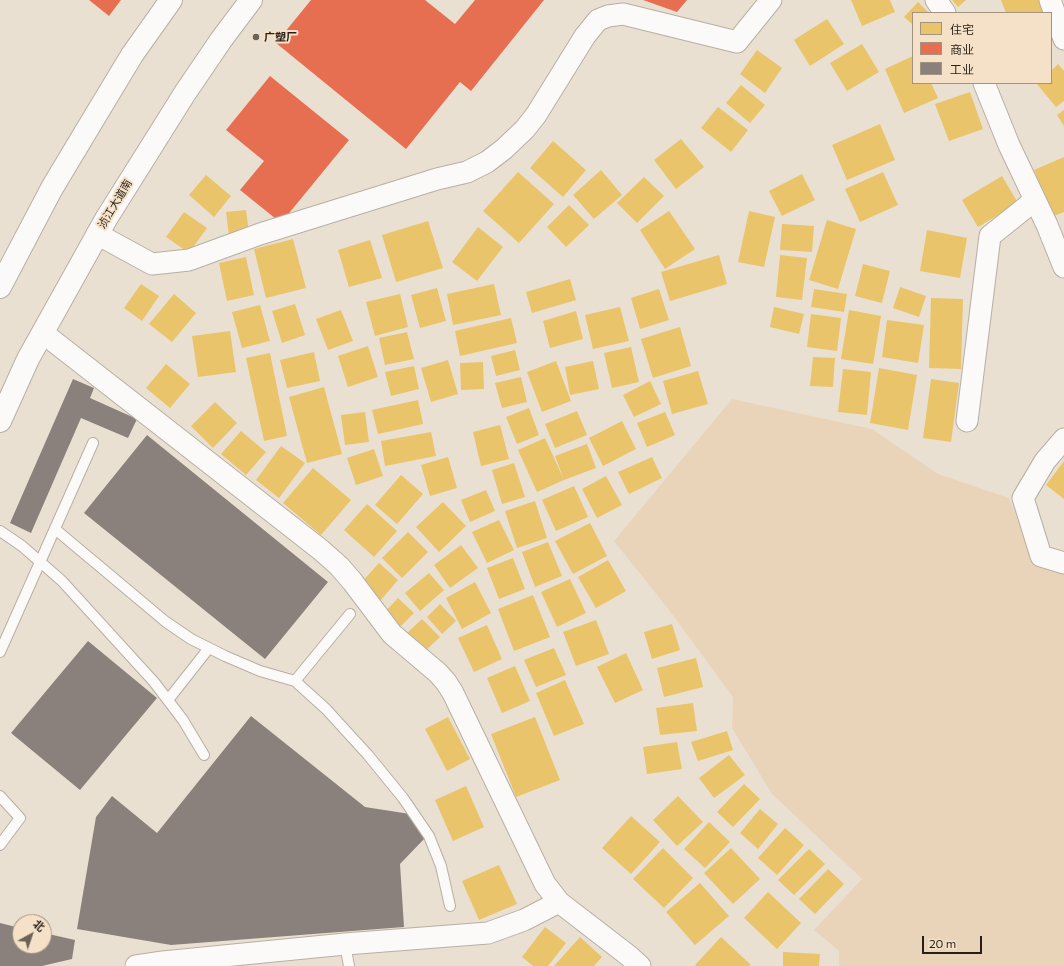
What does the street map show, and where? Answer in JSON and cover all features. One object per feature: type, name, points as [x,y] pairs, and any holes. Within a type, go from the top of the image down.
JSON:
[{"type":"main road","points":[[0,287],[52,188],[90,123],[132,55],[171,0]]},
{"type":"main road","name":"浈江大道南","points":[[0,421],[28,358],[97,234],[185,93],[221,40],[251,0]]},
{"type":"street","points":[[97,234],[152,264],[189,260],[260,234],[437,179],[467,172],[487,162],[504,149],[525,129],[536,116],[585,36],[598,20],[608,16],[623,14],[737,42],[771,0]]},
{"type":"street","points":[[936,0],[944,12]]},
{"type":"street","points":[[1050,0],[1064,39]]},
{"type":"street","points":[[984,84],[1008,145],[1047,225],[1064,267]]},
{"type":"street","points":[[967,421],[990,236],[1035,200]]},
{"type":"street","points":[[42,333],[321,550],[339,566],[392,634],[438,673],[446,682],[545,884],[559,902],[640,966]]},
{"type":"street","points":[[1064,439],[1045,461],[1023,498],[1041,556],[1064,563]]},
{"type":"street","points":[[136,966],[345,944],[488,933],[524,920],[559,902]]},
{"type":"lane","points":[[0,652],[93,443]]},
{"type":"lane","points":[[55,529],[166,622],[191,639],[260,671],[296,681],[326,709],[403,798],[429,836],[441,866],[450,906]]},
{"type":"lane","points":[[0,531],[22,546],[62,582],[154,682],[182,720],[204,754]]},
{"type":"lane","points":[[296,681],[350,614]]},
{"type":"lane","points":[[168,700],[209,648]]},
{"type":"lane","points":[[0,796],[20,818],[0,845]]},
{"type":"lane","points":[[345,944],[349,966]]},
{"type":"shaded area","points":[[732,399],[872,429],[938,474],[1009,498],[1034,560],[1064,568],[1064,966],[839,966],[839,951],[814,930],[862,879],[772,794],[732,728],[733,697],[666,606],[614,541]]},
{"type":"building: 住宅","points":[[851,0],[890,0],[895,12],[862,26]]},
{"type":"building: 住宅","points":[[952,0],[966,0],[958,7]]},
{"type":"building: 住宅","points":[[1001,0],[1041,0],[1045,12],[1006,12]]},
{"type":"building: 住宅","points":[[918,2],[928,12],[912,12],[912,24],[904,17]]},
{"type":"building: 住宅","points":[[827,19],[844,44],[810,66],[794,40]]},
{"type":"building: 住宅","points":[[862,44],[879,72],[847,91],[830,63]]},
{"type":"building: 住宅","points":[[757,50],[782,68],[765,93],[740,74]]},
{"type":"building: 住宅","points":[[912,56],[912,84],[931,84],[938,98],[904,113],[885,69]]},
{"type":"building: 住宅","points":[[1058,64],[1064,71],[1064,101],[1056,107],[1037,84],[1052,84],[1052,70]]},
{"type":"building: 住宅","points":[[741,85],[765,105],[750,123],[726,103]]},
{"type":"building: 住宅","points":[[970,92],[983,129],[949,141],[935,104]]},
{"type":"building: 住宅","points":[[718,107],[748,130],[731,152],[701,128]]},
{"type":"building: 住宅","points":[[1064,110],[1064,126],[1057,115]]},
{"type":"building: 住宅","points":[[880,124],[895,160],[847,180],[832,145]]},
{"type":"building: 住宅","points":[[681,139],[704,167],[676,189],[654,160]]},
{"type":"building: 住宅","points":[[553,141],[586,170],[563,197],[530,168]]},
{"type":"building: 住宅","points":[[1064,157],[1064,212],[1054,216],[1034,170]]},
{"type":"building: 住宅","points":[[601,170],[622,195],[594,219],[573,195]]},
{"type":"building: 住宅","points":[[518,172],[554,204],[519,243],[483,211]]},
{"type":"building: 住宅","points":[[883,172],[898,205],[860,222],[845,189]]},
{"type":"building: 住宅","points":[[802,174],[815,200],[782,216],[769,191]]},
{"type":"building: 住宅","points":[[206,175],[231,196],[214,217],[189,195]]},
{"type":"building: 住宅","points":[[1002,176],[1018,203],[978,227],[962,200]]},
{"type":"building: 住宅","points":[[644,177],[664,196],[637,223],[617,203]]},
{"type":"building: 住宅","points":[[569,205],[589,225],[566,247],[547,227]]},
{"type":"building: 住宅","points":[[246,210],[249,233],[229,236],[226,212]]},
{"type":"building: 住宅","points":[[669,211],[695,249],[665,269],[640,230]]},
{"type":"building: 住宅","points":[[749,211],[775,217],[764,267],[738,262]]},
{"type":"building: 住宅","points":[[184,212],[207,228],[189,253],[166,237]]},
{"type":"building: 住宅","points":[[827,220],[856,229],[838,289],[809,280]]},
{"type":"building: 住宅","points":[[428,221],[443,268],[396,282],[382,235]]},
{"type":"building: 住宅","points":[[782,224],[814,226],[812,252],[780,250]]},
{"type":"building: 住宅","points":[[478,227],[503,247],[477,281],[452,262]]},
{"type":"building: 住宅","points":[[927,230],[967,238],[960,278],[920,271]]},
{"type":"building: 住宅","points":[[293,239],[306,288],[266,298],[254,249]]},
{"type":"building: 住宅","points":[[370,240],[382,278],[349,287],[338,250]]},
{"type":"building: 住宅","points":[[719,255],[727,284],[670,301],[661,272]]},
{"type":"building: 住宅","points":[[780,255],[807,258],[802,300],[776,297]]},
{"type":"building: 住宅","points":[[246,257],[254,295],[227,301],[219,263]]},
{"type":"building: 住宅","points":[[863,264],[890,271],[882,303],[855,296]]},
{"type":"building: 住宅","points":[[570,279],[576,300],[532,313],[526,292]]},
{"type":"building: 住宅","points":[[141,284],[159,296],[142,321],[124,308]]},
{"type":"building: 住宅","points":[[494,284],[501,315],[453,325],[447,294]]},
{"type":"building: 住宅","points":[[900,287],[926,296],[919,317],[893,308]]},
{"type":"building: 住宅","points":[[437,288],[446,321],[420,328],[411,295]]},
{"type":"building: 住宅","points":[[659,289],[669,320],[640,329],[631,298]]},
{"type":"building: 住宅","points":[[814,289],[847,294],[844,312],[811,307]]},
{"type":"building: 住宅","points":[[174,294],[196,313],[172,342],[149,324]]},
{"type":"building: 住宅","points":[[400,294],[408,327],[375,336],[366,302]]},
{"type":"building: 住宅","points":[[931,298],[963,299],[961,369],[929,368]]},
{"type":"building: 住宅","points":[[295,304],[305,335],[282,343],[272,311]]},
{"type":"building: 住宅","points":[[260,305],[270,341],[242,348],[232,312]]},
{"type":"building: 住宅","points":[[620,307],[629,341],[593,349],[585,315]]},
{"type":"building: 住宅","points":[[774,307],[804,314],[799,334],[770,327]]},
{"type":"building: 住宅","points":[[341,310],[353,341],[328,350],[316,319]]},
{"type":"building: 住宅","points":[[849,310],[881,316],[873,364],[841,359]]},
{"type":"building: 住宅","points":[[576,311],[583,339],[550,348],[543,321]]},
{"type":"building: 住宅","points":[[811,314],[841,318],[837,351],[807,347]]},
{"type":"building: 住宅","points":[[511,318],[517,343],[460,356],[455,331]]},
{"type":"building: 住宅","points":[[887,320],[924,325],[918,363],[882,357]]},
{"type":"building: 住宅","points":[[680,327],[691,366],[653,378],[641,339]]},
{"type":"building: 住宅","points":[[230,331],[236,372],[198,377],[192,336]]},
{"type":"building: 住宅","points":[[407,332],[414,359],[385,365],[379,338]]},
{"type":"building: 住宅","points":[[368,346],[378,377],[348,387],[338,356]]},
{"type":"building: 住宅","points":[[631,347],[639,382],[612,388],[604,353]]},
{"type":"building: 住宅","points":[[515,350],[520,370],[496,376],[491,356]]},
{"type":"building: 住宅","points":[[314,352],[320,381],[287,388],[280,360]]},
{"type":"building: 住宅","points":[[270,353],[287,436],[264,441],[246,358]]},
{"type":"building: 住宅","points":[[813,357],[835,358],[833,387],[810,386]]},
{"type":"building: 住宅","points":[[448,360],[458,394],[431,402],[421,368]]},
{"type":"building: 住宅","points":[[556,361],[571,401],[542,412],[527,372]]},
{"type":"building: 住宅","points":[[593,361],[599,389],[570,395],[565,367]]},
{"type":"building: 住宅","points":[[483,362],[484,389],[461,390],[460,363]]},
{"type":"building: 住宅","points":[[166,364],[190,384],[170,408],[146,388]]},
{"type":"building: 住宅","points":[[414,366],[419,389],[391,396],[385,372]]},
{"type":"building: 住宅","points":[[879,368],[917,375],[908,430],[870,423]]},
{"type":"building: 住宅","points":[[843,369],[871,372],[867,415],[838,412]]},
{"type":"building: 住宅","points":[[698,371],[708,404],[672,414],[663,381]]},
{"type":"building: 住宅","points":[[521,377],[527,402],[502,408],[495,383]]},
{"type":"building: 住宅","points":[[931,379],[959,383],[951,442],[923,438]]},
{"type":"building: 住宅","points":[[650,381],[661,404],[634,417],[623,395]]},
{"type":"building: 住宅","points":[[324,387],[342,454],[307,463],[289,397]]},
{"type":"building: 住宅","points":[[418,400],[423,424],[378,434],[372,410]]},
{"type":"building: 住宅","points":[[215,402],[237,423],[213,448],[191,426]]},
{"type":"building: 住宅","points":[[529,408],[539,435],[517,444],[506,417]]},
{"type":"building: 住宅","points":[[577,411],[587,435],[555,448],[545,424]]},
{"type":"building: 住宅","points":[[365,412],[369,442],[345,445],[341,415]]},
{"type":"building: 住宅","points":[[665,412],[675,435],[647,447],[637,423]]},
{"type":"building: 住宅","points":[[622,421],[636,449],[603,466],[589,438]]},
{"type":"building: 住宅","points":[[500,425],[509,459],[481,466],[473,432]]},
{"type":"building: 住宅","points":[[241,431],[266,452],[246,475],[221,454]]},
{"type":"building: 住宅","points":[[431,432],[436,456],[385,466],[381,441]]},
{"type":"building: 住宅","points":[[545,438],[564,480],[537,492],[518,450]]},
{"type":"building: 住宅","points":[[587,444],[596,468],[564,480],[555,456]]},
{"type":"building: 住宅","points":[[281,446],[305,463],[279,498],[256,480]]},
{"type":"building: 住宅","points":[[374,449],[383,476],[356,485],[347,458]]},
{"type":"building: 住宅","points":[[448,457],[457,488],[430,496],[421,465]]},
{"type":"building: 住宅","points":[[652,457],[662,478],[629,494],[618,472]]},
{"type":"building: 住宅","points":[[1064,461],[1064,499],[1046,485]]},
{"type":"building: 住宅","points":[[514,463],[525,497],[502,504],[492,470]]},
{"type":"building: 住宅","points":[[313,468],[351,500],[321,535],[283,503]]},
{"type":"building: 住宅","points":[[401,475],[423,494],[397,524],[375,505]]},
{"type":"building: 住宅","points":[[606,476],[622,505],[597,518],[582,489]]},
{"type":"building: 住宅","points":[[574,486],[588,517],[556,531],[542,500]]},
{"type":"building: 住宅","points":[[486,490],[495,511],[470,522],[461,500]]},
{"type":"building: 住宅","points":[[535,501],[547,538],[517,548],[505,511]]},
{"type":"building: 住宅","points":[[443,502],[466,526],[439,552],[416,527]]},
{"type":"building: 住宅","points":[[367,504],[397,531],[374,557],[344,530]]},
{"type":"building: 住宅","points":[[499,520],[514,550],[487,563],[472,532]]},
{"type":"building: 住宅","points":[[590,523],[607,556],[573,574],[555,541]]},
{"type":"building: 住宅","points":[[408,532],[428,552],[402,578],[382,558]]},
{"type":"building: 住宅","points":[[548,542],[562,576],[535,587],[522,552]]},
{"type":"building: 住宅","points":[[461,545],[478,568],[450,588],[434,565]]},
{"type":"building: 住宅","points":[[513,558],[525,589],[499,599],[487,568]]},
{"type":"building: 住宅","points":[[608,560],[626,591],[596,608],[578,577]]},
{"type":"building: 住宅","points":[[379,563],[398,580],[380,601],[360,584]]},
{"type":"building: 住宅","points":[[429,573],[444,590],[420,611],[405,593]]},
{"type":"building: 住宅","points":[[570,579],[586,613],[557,627],[541,592]]},
{"type":"building: 住宅","points":[[475,582],[491,613],[462,629],[446,598]]},
{"type":"building: 住宅","points":[[533,595],[550,637],[514,651],[498,609]]},
{"type":"building: 住宅","points":[[398,598],[414,613],[397,630],[382,615]]},
{"type":"building: 住宅","points":[[440,604],[456,621],[442,634],[427,617]]},
{"type":"building: 住宅","points":[[422,619],[440,637],[422,654],[404,636]]},
{"type":"building: 住宅","points":[[596,620],[609,654],[576,666],[563,632]]},
{"type":"building: 住宅","points":[[672,624],[680,650],[652,659],[644,632]]},
{"type":"building: 住宅","points":[[487,625],[502,659],[474,672],[458,638]]},
{"type":"building: 住宅","points":[[554,648],[566,675],[536,687],[524,660]]},
{"type":"building: 住宅","points":[[626,653],[643,690],[615,703],[597,667]]},
{"type":"building: 住宅","points":[[696,658],[703,687],[664,697],[657,668]]},
{"type":"building: 住宅","points":[[515,666],[530,701],[502,713],[487,678]]},
{"type":"building: 住宅","points":[[565,680],[584,724],[554,736],[536,693]]},
{"type":"building: 住宅","points":[[693,703],[697,731],[660,735],[656,708]]},
{"type":"building: 住宅","points":[[448,717],[470,759],[447,771],[425,729]]},
{"type":"building: 住宅","points":[[535,717],[560,780],[516,797],[491,734]]},
{"type":"building: 住宅","points":[[727,731],[733,750],[698,761],[691,742]]},
{"type":"building: 住宅","points":[[677,742],[682,769],[647,774],[643,747]]},
{"type":"building: 住宅","points":[[729,755],[745,775],[714,798],[699,778]]},
{"type":"building: 住宅","points":[[744,784],[760,799],[733,827],[717,812]]},
{"type":"building: 住宅","points":[[466,786],[484,827],[453,841],[435,800]]},
{"type":"building: 住宅","points":[[678,796],[703,822],[677,846],[653,820]]},
{"type":"building: 住宅","points":[[760,809],[778,824],[758,849],[740,833]]},
{"type":"building: 住宅","points":[[631,816],[660,842],[631,874],[602,848]]},
{"type":"building: 住宅","points":[[709,822],[730,842],[705,868],[684,849]]},
{"type":"building: 住宅","points":[[785,828],[804,845],[777,875],[758,858]]},
{"type":"building: 住宅","points":[[663,848],[693,878],[664,908],[633,879]]},
{"type":"building: 住宅","points":[[731,848],[760,879],[733,904],[704,873]]},
{"type":"building: 住宅","points":[[809,849],[825,864],[794,895],[778,880]]},
{"type":"building: 住宅","points":[[499,865],[517,904],[479,920],[462,881]]},
{"type":"building: 住宅","points":[[828,869],[844,884],[815,914],[799,899]]},
{"type":"building: 住宅","points":[[700,883],[729,916],[695,945],[666,912]]},
{"type":"building: 住宅","points":[[768,892],[801,923],[777,949],[744,918]]},
{"type":"building: 住宅","points":[[545,927],[566,943],[548,966],[533,966],[522,957]]},
{"type":"building: 住宅","points":[[580,937],[602,957],[594,966],[554,966]]},
{"type":"building: 住宅","points":[[721,937],[751,965],[696,966],[695,965]]},
{"type":"building: 住宅","points":[[783,952],[820,954],[819,966],[783,966]]},
{"type":"building: 商业","points":[[89,0],[121,0],[109,16]]},
{"type":"building: 商业","points":[[311,0],[425,0],[455,24],[475,0],[544,0],[471,91],[460,82],[406,149],[276,43]]},
{"type":"building: 商业","points":[[643,0],[687,0],[677,12]]},
{"type":"building: 商业","points":[[270,76],[349,140],[281,223],[240,190],[264,161],[226,130]]},
{"type":"building: 工业","points":[[73,379],[94,388],[90,398],[137,419],[128,438],[81,418],[31,533],[10,523]]},
{"type":"building: 工业","points":[[147,435],[328,582],[265,659],[84,513]]},
{"type":"building: 工业","points":[[88,641],[157,698],[80,790],[11,733]]},
{"type":"building: 工业","points":[[251,716],[365,807],[410,814],[425,838],[400,864],[404,927],[171,945],[77,929],[96,817],[112,796],[157,833]]},
{"type":"building: 工业","points":[[0,923],[12,926],[12,954],[52,954],[52,935],[75,940],[72,959],[42,966],[0,966]]},
{"type":"place","name":"广塑厂","points":[[256,37]]}]
